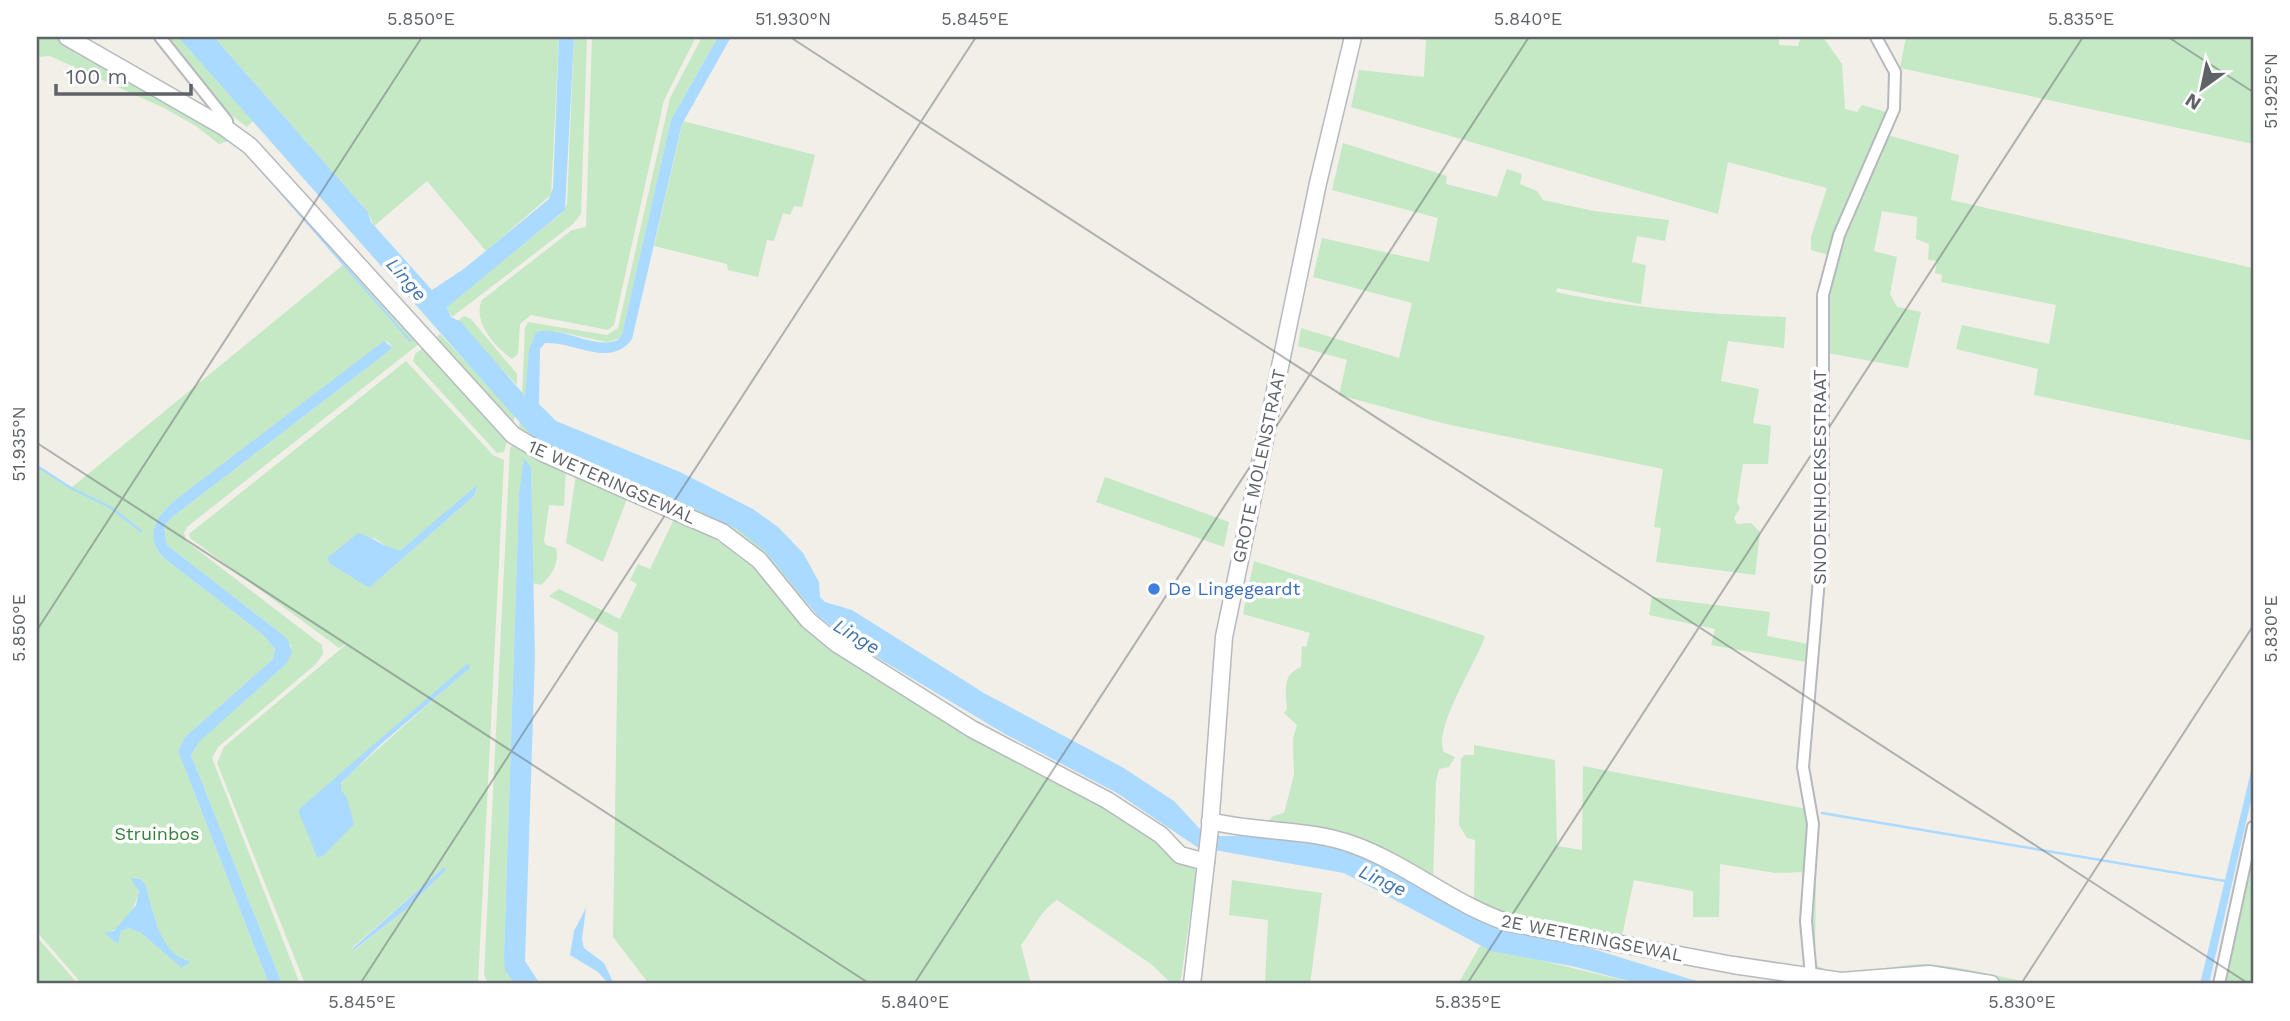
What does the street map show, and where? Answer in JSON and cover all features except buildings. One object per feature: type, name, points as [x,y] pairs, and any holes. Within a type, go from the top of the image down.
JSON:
[{"type":"street","name":"1E WETERINGSEWAL","points":[[67,37],[224,127],[258,154],[513,435],[544,454],[722,532],[759,560],[808,620],[837,644],[972,729],[1107,800],[1161,835],[1181,855],[1207,857]]},
{"type":"street","points":[[160,37],[221,112],[227,121],[224,127]]},
{"type":"street","name":"GROTE MOLENSTRAAT","points":[[1192,984],[1207,857],[1224,637],[1321,171],[1353,37]]},
{"type":"street","name":"SNODENHOEKSESTRAAT","points":[[1811,976],[1806,921],[1813,824],[1803,767],[1823,533],[1823,295],[1839,235],[1894,109],[1895,72],[1876,37]]},
{"type":"street","name":"2E WETERINGSEWAL","points":[[1210,824],[1329,836],[1393,863],[1487,916],[1509,923],[1733,965],[1841,981],[1929,974],[1991,984]]},
{"type":"street","points":[[2219,984],[2253,827]]},
{"type":"green space","points":[[37,37],[57,37],[223,132],[230,137],[229,141],[219,144],[196,126],[164,108],[50,56],[37,57]]},
{"type":"green space","points":[[164,37],[178,37],[253,121],[247,127],[229,113]]},
{"type":"green space","points":[[214,37],[559,37],[551,195],[486,251],[427,181],[374,226],[368,212]]},
{"type":"green space","points":[[574,37],[587,37],[581,214],[573,224],[452,317],[447,307],[449,304],[562,213],[567,204]]},
{"type":"green space","points":[[592,37],[696,37],[664,100],[614,325],[608,330],[531,315],[520,324],[518,354],[512,359],[487,333],[480,316],[480,308],[482,300],[572,230],[586,227]]},
{"type":"green space","points":[[702,37],[718,37],[671,120],[622,334],[618,339],[607,342],[555,331],[531,344],[528,393],[522,396],[525,328],[528,322],[607,335],[618,328],[670,98]]},
{"type":"green space","points":[[1403,37],[1779,37],[1779,45],[1798,46],[1801,37],[1823,37],[1842,64],[1845,109],[1857,112],[1862,105],[1889,113],[1829,255],[1811,250],[1811,237],[1827,188],[1728,162],[1718,214],[1351,107],[1359,70],[1424,77],[1426,40]]},
{"type":"green space","points":[[1906,37],[2253,37],[2253,144],[1900,68]]},
{"type":"green space","points":[[683,121],[815,155],[802,207],[794,206],[790,215],[783,213],[774,241],[767,240],[758,277],[728,270],[727,264],[654,246]]},
{"type":"green space","points":[[1887,135],[1959,155],[1951,200],[2253,268],[2253,441],[2034,395],[2038,369],[1956,349],[1962,325],[2049,344],[2056,305],[1941,282],[1942,275],[1935,273],[1937,261],[1928,260],[1929,244],[1916,239],[1917,217],[1882,211],[1874,251],[1897,257],[1890,294],[1897,307],[1921,312],[1908,368],[1828,353],[1825,305],[1842,235]]},
{"type":"green space","points":[[1343,143],[1447,176],[1446,184],[1497,197],[1507,169],[1522,174],[1520,184],[1537,191],[1543,200],[1594,211],[1669,220],[1665,241],[1637,236],[1632,262],[1646,265],[1641,304],[1557,288],[1556,292],[1670,310],[1786,317],[1784,348],[1728,341],[1721,381],[1759,389],[1753,423],[1771,426],[1768,464],[1743,464],[1737,502],[1740,508],[1734,518],[1737,524],[1751,523],[1760,532],[1755,575],[1656,562],[1661,528],[1654,527],[1663,469],[1446,424],[1339,395],[1347,360],[1298,346],[1301,328],[1399,358],[1412,303],[1313,277],[1322,238],[1429,262],[1438,218],[1332,190]]},
{"type":"green space","name":"Struinbos","points":[[239,148],[246,148],[257,157],[420,343],[187,527],[184,533],[186,541],[322,645],[323,654],[316,664],[218,747],[212,758],[300,984],[282,984],[191,755],[199,741],[287,663],[291,646],[278,631],[167,545],[164,527],[171,518],[389,351],[392,346],[387,341],[175,500],[162,513],[154,527],[154,542],[164,558],[262,634],[275,649],[273,659],[185,737],[178,751],[269,984],[172,984],[168,981],[169,984],[82,984],[37,932],[37,466],[71,488],[343,265],[412,341],[250,156]],"holes":[[[132,878],[141,879],[146,886],[164,941],[179,957],[189,960],[183,968],[141,933],[129,928],[121,931],[117,943],[105,934],[117,928],[135,905],[139,891]]]},
{"type":"green space","points":[[464,316],[471,319],[517,374],[517,385],[456,322]]},
{"type":"green space","points":[[440,334],[515,414],[512,429],[432,341]]},
{"type":"green space","points":[[424,347],[508,437],[504,452],[497,453],[413,361],[415,354]]},
{"type":"green space","points":[[406,361],[493,455],[504,460],[478,984],[305,984],[217,763],[224,747],[349,642],[339,648],[190,538],[189,534]],"holes":[[[477,486],[475,495],[369,588],[330,564],[327,558],[374,538],[391,549],[401,550]],[[470,667],[349,775],[341,784],[341,790],[298,810]],[[444,867],[446,870],[404,911],[355,950],[352,948]]]},
{"type":"green space","points":[[520,420],[545,441],[573,457],[696,508],[753,540],[783,571],[809,606],[805,606],[770,564],[518,434]]},
{"type":"green space","points":[[514,443],[566,469],[564,506],[549,505],[544,541],[546,545],[556,548],[556,564],[541,585],[532,583],[519,495],[504,956],[507,974],[515,984],[488,984],[484,975],[510,448]]},
{"type":"green space","points":[[576,474],[628,496],[603,562],[566,543]]},
{"type":"green space","points":[[1105,477],[1229,522],[1224,547],[1096,502]]},
{"type":"green space","points":[[675,517],[747,558],[810,628],[1093,797],[1183,861],[1193,864],[1196,872],[1181,979],[1177,984],[1172,984],[1151,964],[1057,900],[1041,915],[1021,945],[1031,984],[649,984],[613,937],[618,633],[549,596],[559,589],[620,619],[637,584],[630,580],[638,564],[650,569]]},
{"type":"green space","points":[[1254,561],[1485,636],[1444,728],[1444,752],[1455,757],[1449,767],[1439,769],[1436,781],[1433,881],[1266,823],[1273,816],[1284,813],[1294,775],[1293,739],[1297,725],[1284,713],[1287,709],[1286,685],[1290,675],[1301,667],[1302,646],[1306,647],[1310,633],[1243,614]]},
{"type":"green space","points":[[1652,597],[1770,612],[1767,636],[1814,645],[1812,663],[1711,645],[1715,629],[1649,615]]},
{"type":"green space","points":[[1474,745],[1555,760],[1557,846],[1582,850],[1583,766],[1807,809],[1809,820],[1805,872],[1776,873],[1720,864],[1719,917],[1693,917],[1693,891],[1634,880],[1621,940],[1523,922],[1474,904],[1475,840],[1467,838],[1459,825],[1461,759],[1464,755],[1474,755]]},
{"type":"green space","points":[[1816,867],[1815,964],[1825,969],[1852,972],[1914,964],[1940,965],[2038,984],[1930,971],[1845,975],[1816,971],[1810,950],[1808,919],[1810,888]]},
{"type":"green space","points":[[2250,871],[2253,872],[2253,984],[2226,984]]},
{"type":"green space","points":[[1232,880],[1322,893],[1310,984],[1265,984],[1268,920],[1229,915]]},
{"type":"green space","points":[[37,937],[78,984],[37,984]]},
{"type":"green space","points":[[1480,946],[1639,984],[1458,984]]},
{"type":"water","name":"Linge","points":[[178,37],[214,37],[368,212],[371,222],[432,290],[465,268],[549,199],[553,188],[559,37],[574,37],[565,210],[447,307],[451,317],[461,322],[525,396],[529,350],[536,332],[556,332],[598,342],[618,340],[622,334],[671,120],[718,37],[731,37],[682,124],[632,339],[614,352],[603,353],[556,343],[545,343],[540,349],[539,404],[556,421],[680,472],[753,509],[778,527],[803,553],[819,582],[820,597],[825,602],[852,610],[984,693],[1122,767],[1174,801],[1199,828],[1219,836],[1298,836],[1351,849],[1499,926],[1577,944],[1706,984],[1639,984],[1576,967],[1491,951],[1344,873],[1197,847],[1117,793],[1005,734],[848,640],[817,615],[765,551],[737,529],[663,494],[557,450],[532,436]]},
{"type":"water","points":[[250,156],[412,341],[410,342],[248,157]]},
{"type":"water","points":[[384,341],[392,347],[389,351],[171,518],[164,527],[167,545],[278,631],[288,640],[292,652],[287,663],[199,742],[191,755],[282,984],[269,984],[178,751],[185,737],[273,659],[275,649],[262,634],[164,558],[154,542],[154,527],[162,513],[175,500]]},
{"type":"water","points":[[524,458],[531,467],[535,657],[525,961],[540,984],[515,984],[505,971],[504,956],[519,495]]},
{"type":"water","points":[[477,485],[475,495],[369,588],[330,564],[327,558],[358,533],[401,550]]},
{"type":"water","points":[[468,663],[470,668],[380,745],[341,783],[341,790],[347,798],[354,824],[323,856],[317,857],[298,810]]},
{"type":"water","points":[[2253,763],[2253,792],[2209,984],[2200,984]]},
{"type":"water","points":[[444,867],[446,870],[404,911],[352,949]]},
{"type":"water","points":[[130,878],[141,879],[146,886],[165,942],[180,958],[191,961],[182,968],[141,933],[129,928],[121,931],[118,944],[104,933],[114,931],[136,905],[139,891]]},
{"type":"water","points":[[586,908],[582,939],[584,948],[604,963],[614,984],[609,984],[598,972],[570,955],[574,931]]},
{"type":"waterway","points":[[37,466],[71,488],[110,507],[141,531]]},
{"type":"waterway","points":[[1822,813],[2225,881]]},
{"type":"place","name":"De Lingegeardt","points":[[1154,589]]}]
